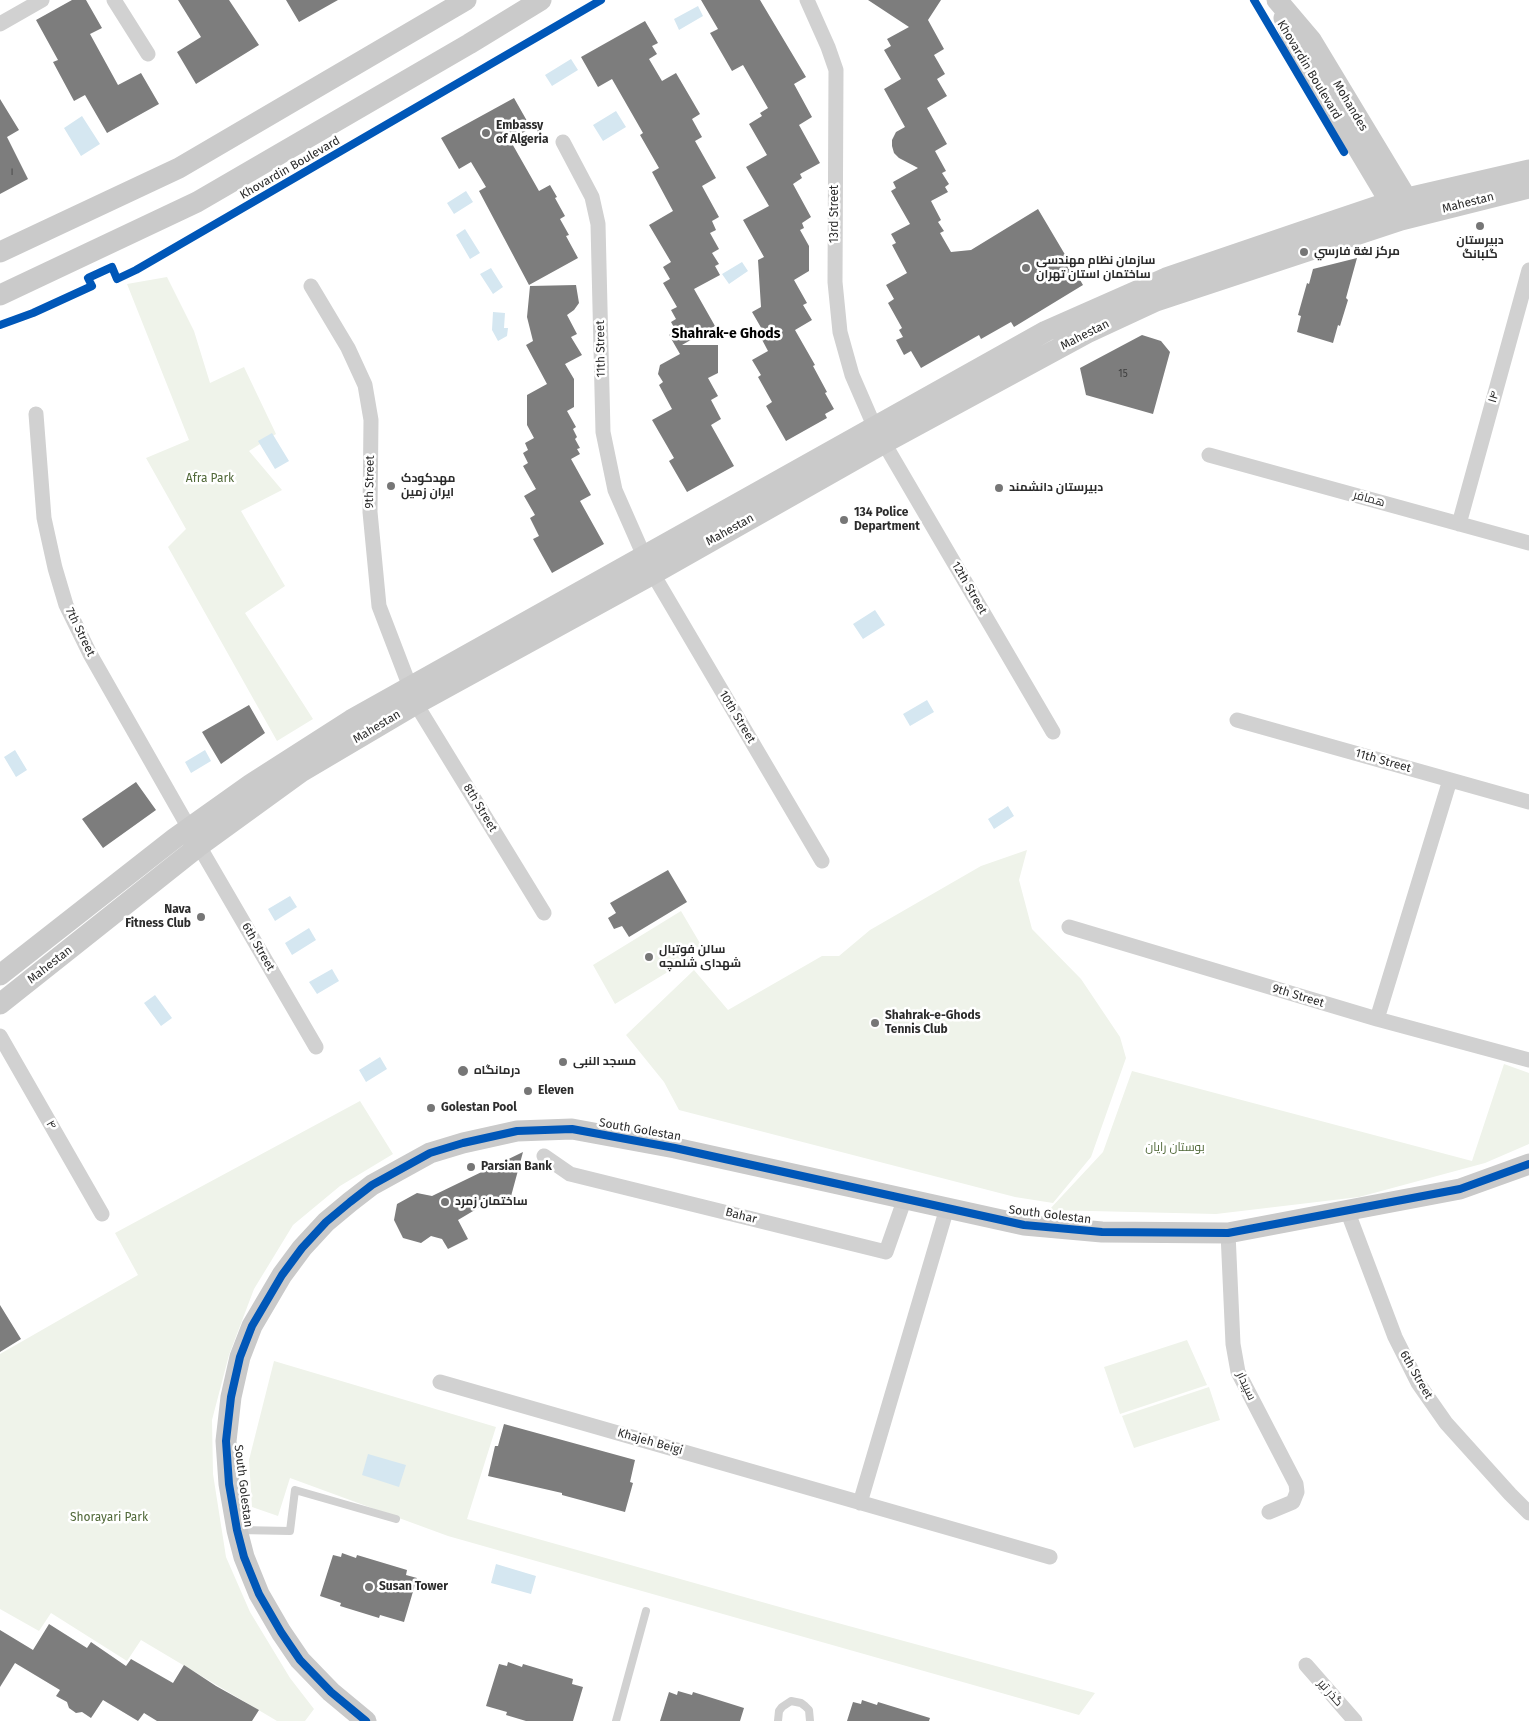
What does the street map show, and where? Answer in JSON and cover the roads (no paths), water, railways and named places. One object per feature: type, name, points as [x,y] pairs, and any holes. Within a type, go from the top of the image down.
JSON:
[{"type":"street","points":[[0,24],[42,0]]},
{"type":"street","points":[[114,0],[148,54]]},
{"type":"street","points":[[0,252],[179,168],[466,0]]},
{"type":"street","name":"Khovardin Boulevard","points":[[0,295],[197,202],[470,44],[541,0]]},
{"type":"street","name":"13rd Street","points":[[807,0],[836,70],[835,282],[840,332],[852,375],[880,436]]},
{"type":"street","name":"Mohandes","points":[[1276,0],[1295,43],[1404,209]]},
{"type":"street","name":"11th Street","points":[[563,142],[592,197],[598,224],[603,432],[615,490],[648,565]]},
{"type":"street","points":[[880,436],[1032,339],[1166,278],[1404,209],[1529,170]]},
{"type":"street","name":"Mahestan","points":[[0,1004],[194,837],[301,772],[413,695],[880,436],[1043,358],[1087,334],[1156,301],[1404,209],[1529,188]]},
{"type":"street","name":"۱۴","points":[[1459,524],[1528,280]]},
{"type":"street","name":"9th Street","points":[[311,286],[348,348],[365,385],[371,420],[370,512],[379,606],[413,695]]},
{"type":"street","points":[[1032,339],[1043,358]]},
{"type":"street","name":"7th Street","points":[[36,414],[44,518],[55,568],[66,605],[90,654],[194,837]]},
{"type":"street","name":"12th Street","points":[[880,436],[1053,732]]},
{"type":"street","name":"همافر","points":[[1209,455],[1529,543]]},
{"type":"street","name":"10th Street","points":[[648,565],[822,861]]},
{"type":"street","name":"8th Street","points":[[413,695],[544,913]]},
{"type":"street","name":"11th Street","points":[[1238,720],[1529,802]]},
{"type":"street","points":[[1378,1019],[1450,780]]},
{"type":"street","points":[[0,975],[194,837]]},
{"type":"street","name":"6th Street","points":[[194,837],[316,1047]]},
{"type":"street","name":"9th Street","points":[[1069,927],[1378,1019],[1529,1060]]},
{"type":"street","name":"۴","points":[[0,1036],[102,1214]]},
{"type":"street","name":"South Golestan","points":[[366,1721],[331,1692],[300,1660],[259,1594],[244,1557],[237,1530],[229,1484],[226,1441],[231,1397],[240,1357],[252,1326],[282,1275],[302,1248],[326,1222],[372,1185],[430,1153],[462,1143],[517,1131],[572,1130],[675,1148],[1024,1225],[1102,1232],[1228,1233],[1460,1189],[1529,1164]]},
{"type":"street","name":"Bahar","points":[[544,1156],[570,1174],[886,1252],[905,1198]]},
{"type":"street","points":[[860,1503],[947,1208]]},
{"type":"street","name":"6th Street","points":[[1347,1210],[1395,1337],[1418,1383],[1446,1423],[1529,1514]]},
{"type":"street","name":"سپیدار","points":[[1228,1233],[1233,1344],[1238,1372],[1296,1484],[1298,1492],[1293,1502],[1269,1512]]},
{"type":"street","name":"Khajeh Beigi","points":[[440,1382],[1050,1557]]},
{"type":"street","name":"گذر تیر","points":[[1306,1665],[1355,1721]]},
{"type":"lane","points":[[237,1530],[290,1531],[295,1490],[396,1518]]},
{"type":"lane","points":[[616,1721],[646,1610]]},
{"type":"lane","points":[[778,1721],[779,1711],[782,1707],[791,1702],[796,1702],[801,1703],[809,1710],[810,1721]]},
{"type":"place","name":"Embassy of Algeria","points":[[486,133]]},
{"type":"place","name":"دبیرستان گلبانگ","points":[[1480,226]]},
{"type":"place","name":"مركز لغة فارسي","points":[[1304,252]]},
{"type":"place","name":"سازمان نظام مهندسی ساختمان استان تهران","points":[[1026,268]]},
{"type":"place","name":"مهدکودک ایران زمین","points":[[391,486]]},
{"type":"place","name":"دبیرستان دانشمند","points":[[999,488]]},
{"type":"place","name":"134 Police Department","points":[[844,520]]},
{"type":"place","name":"Nava Fitness Club","points":[[201,917]]},
{"type":"place","name":"سالن فوتبال شهدای شلمچه","points":[[649,957]]},
{"type":"place","name":"Shahrak-e-Ghods Tennis Club","points":[[875,1023]]},
{"type":"place","name":"مسجد النبی","points":[[563,1062]]},
{"type":"place","name":"درمانگاه","points":[[463,1071]]},
{"type":"place","name":"Eleven","points":[[528,1091]]},
{"type":"place","name":"Golestan Pool","points":[[431,1108]]},
{"type":"place","name":"Parsian Bank","points":[[471,1167]]},
{"type":"place","name":"ساختمان زمرد","points":[[445,1202]]},
{"type":"place","name":"Susan Tower","points":[[369,1587]]},
{"type":"district","name":"Shahrak-e Ghods","points":[[726,334]]},
{"type":"park label","name":"Afra Park","points":[[210,479]]},
{"type":"park label","name":"بوستان رایان","points":[[1175,1148]]},
{"type":"park label","name":"Shorayari Park","points":[[109,1518]]}]
